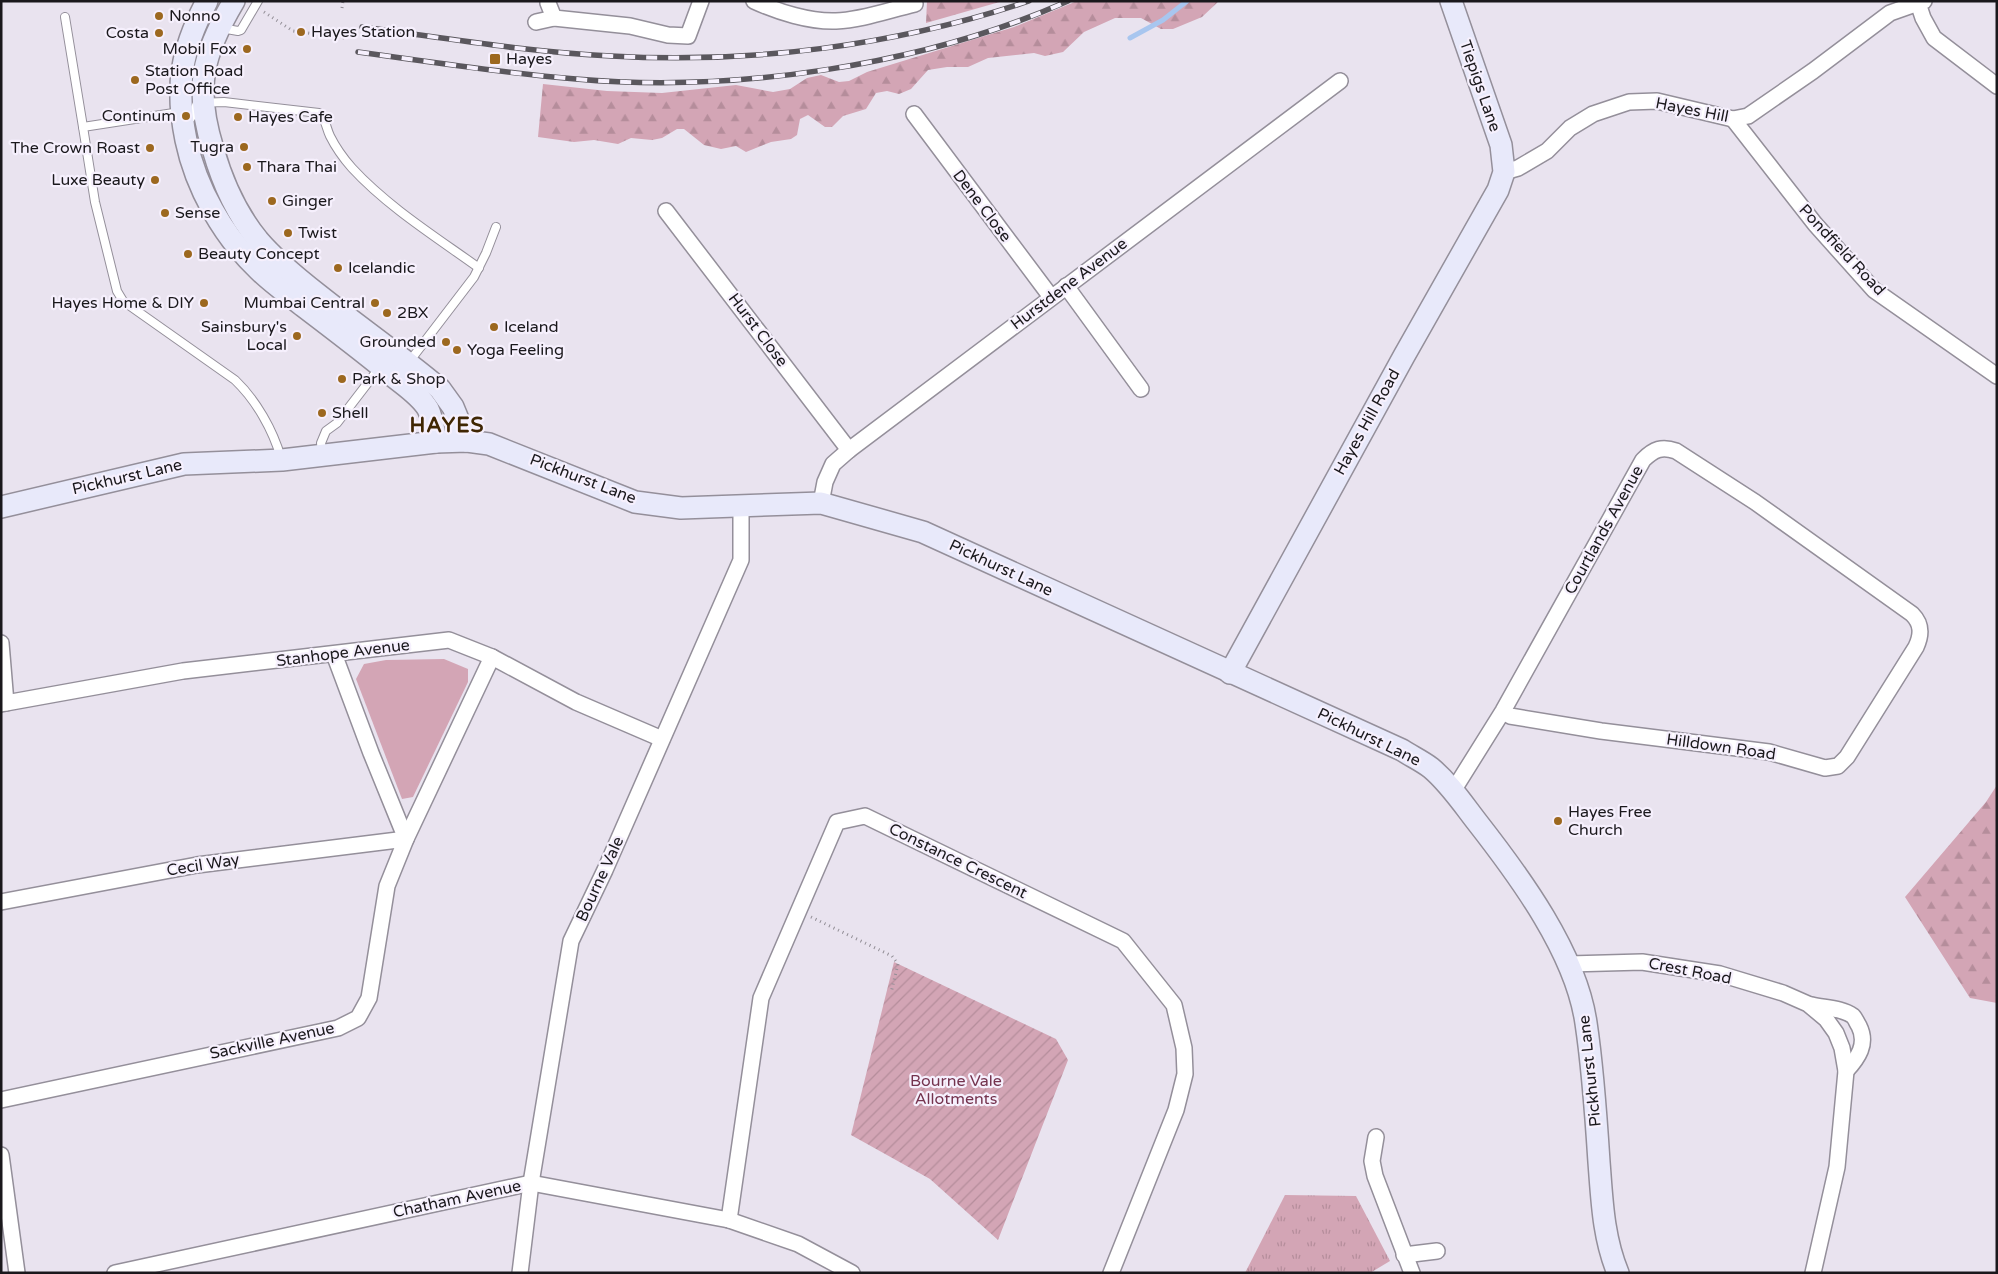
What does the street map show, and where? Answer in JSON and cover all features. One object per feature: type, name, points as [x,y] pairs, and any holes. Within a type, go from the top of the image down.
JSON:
[{"type":"main road","points":[[208,1],[192,33],[184,58],[180,90],[182,116],[192,164],[202,190],[221,223],[245,256],[268,279],[394,365],[440,389],[448,398],[459,418],[467,441]]},
{"type":"main road","points":[[234,1],[218,27],[205,64],[202,88],[211,143],[222,178],[239,212],[258,240],[394,365],[425,405],[431,416],[436,442]]},
{"type":"main road","name":"Tiepigs Lane","points":[[1451,1],[1501,145],[1504,172]]},
{"type":"main road","name":"Hayes Hill Road","points":[[1230,673],[1404,356],[1498,190],[1504,172]]},
{"type":"main road","name":"Pickhurst Lane","points":[[1,507],[171,466],[282,460],[436,442],[467,441],[489,444],[635,502],[682,508],[821,503],[924,532],[1402,750],[1430,768],[1453,791],[1544,917],[1569,964],[1580,992],[1586,1022],[1593,1084],[1604,1228],[1610,1255],[1618,1273]]},
{"type":"street","points":[[536,22],[554,18],[630,26],[668,35],[688,36],[701,1]]},
{"type":"street","points":[[754,1],[791,14],[818,20],[835,21],[915,4]]},
{"type":"street","points":[[1921,2],[1923,18],[1934,38],[1997,86]]},
{"type":"street","name":"Hayes Hill","points":[[1504,172],[1518,168],[1547,152],[1570,128],[1593,114],[1629,102],[1657,101],[1733,119],[1748,116],[1813,71],[1890,13],[1921,2]]},
{"type":"street","points":[[548,4],[554,18]]},
{"type":"street","name":"Hurstdene Avenue","points":[[821,503],[825,482],[833,464],[849,450],[1050,297],[1340,81]]},
{"type":"street","name":"Dene Close","points":[[914,114],[1050,297]]},
{"type":"street","name":"Pondfield Road","points":[[1733,119],[1815,224],[1874,290],[1997,376]]},
{"type":"street","name":"Hurst Close","points":[[666,211],[849,450]]},
{"type":"street","points":[[1066,286],[1141,389]]},
{"type":"street","name":"Courtlands Avenue","points":[[1453,791],[1502,711],[1643,460],[1658,449],[1666,448],[1676,451],[1755,502],[1912,614],[1918,620],[1920,628]]},
{"type":"street","name":"Bourne Vale","points":[[520,1273],[531,1184],[571,941],[605,870],[741,560],[741,505]]},
{"type":"street","name":"Hilldown Road","points":[[1502,711],[1510,716],[1601,731],[1769,752],[1826,768],[1838,766],[1847,757],[1916,647],[1920,637],[1920,628]]},
{"type":"street","name":"Stanhope Avenue","points":[[3,703],[182,670],[449,640],[492,657],[576,702],[662,739]]},
{"type":"street","points":[[1,643],[3,703]]},
{"type":"street","points":[[334,654],[370,753],[406,839]]},
{"type":"street","name":"Sackville Avenue","points":[[1,1100],[338,1028],[358,1018],[369,998],[387,886],[406,839],[492,657]]},
{"type":"street","name":"Constance Crescent","points":[[729,1220],[761,998],[837,822],[866,816],[1123,941],[1174,1005],[1184,1048],[1185,1074],[1176,1110],[1111,1273]]},
{"type":"street","name":"Cecil Way","points":[[1,902],[197,865],[406,839]]},
{"type":"street","name":"Crest Road","points":[[1569,964],[1642,962],[1720,974],[1783,993],[1808,1004],[1840,1010],[1854,1017],[1860,1028],[1863,1043],[1858,1058],[1846,1071]]},
{"type":"street","name":"Crest Road","points":[[1808,1004],[1826,1019],[1836,1033],[1842,1048],[1846,1071],[1837,1167],[1813,1273]]},
{"type":"street","points":[[1376,1136],[1372,1161],[1412,1273]]},
{"type":"street","points":[[1,1155],[17,1273]]},
{"type":"street","name":"Chatham Avenue","points":[[115,1273],[531,1184],[729,1220],[798,1244],[852,1273]]},
{"type":"street","points":[[1404,1255],[1437,1251]]},
{"type":"lane","points":[[218,27],[241,30],[256,4]]},
{"type":"lane","points":[[65,17],[98,218],[119,296],[123,301],[244,388],[274,437],[282,460]]},
{"type":"lane","points":[[83,127],[182,116],[191,118],[197,103],[204,102],[271,106],[319,112],[323,116],[330,136],[338,150],[361,177],[397,207],[479,268]]},
{"type":"lane","points":[[322,456],[321,443],[326,430],[337,422],[394,365],[468,287],[486,254],[496,227]]},
{"type":"path","points":[[342,8],[343,1]]},
{"type":"path","points":[[256,4],[293,31],[344,38]]},
{"type":"path","points":[[799,911],[892,956],[898,964],[891,993]]},
{"type":"green space","points":[[927,1],[1003,1],[926,23]]},
{"type":"green space","points":[[1077,1],[1219,1],[1202,17],[1173,29],[1161,29],[1141,18],[1115,18],[1084,32],[1063,52],[1045,56],[1034,53],[988,58],[968,67],[947,67],[928,70],[911,89],[899,94],[887,91],[876,93],[866,109],[843,116],[832,127],[825,127],[808,115],[800,119],[797,135],[791,139],[771,142],[746,152],[736,146],[721,149],[704,145],[684,129],[677,129],[662,138],[652,140],[631,138],[618,144],[594,140],[574,142],[538,137],[543,84],[607,91],[662,93],[736,85],[773,92],[790,89],[807,78],[821,75],[839,82],[849,81],[867,72],[1014,27]]},
{"type":"green space","points":[[444,659],[468,669],[468,682],[413,797],[402,799],[356,679],[364,664],[386,660]]},
{"type":"green space","points":[[1997,785],[1997,1003],[1970,998],[1905,897],[1986,802]]},
{"type":"green space","name":"Bourne Vale Allotments","points":[[894,962],[1056,1039],[1068,1060],[998,1240],[930,1179],[851,1135]]},
{"type":"green space","points":[[1285,1195],[1356,1196],[1390,1261],[1370,1273],[1245,1273]]},
{"type":"waterway","points":[[1130,38],[1163,20],[1187,1]]},
{"type":"railway","points":[[362,27],[486,44],[580,54],[664,58],[717,57],[769,54],[875,40],[927,30],[1029,1]]},
{"type":"railway","points":[[358,52],[576,79],[637,82],[699,82],[763,78],[826,70],[890,58],[952,43],[1011,24],[1068,1]]},
{"type":"place","name":"Nonno","points":[[159,16]]},
{"type":"place","name":"Hayes Station","points":[[301,32]]},
{"type":"place","name":"Costa","points":[[159,33]]},
{"type":"place","name":"Mobil Fox","points":[[247,49]]},
{"type":"place","name":"Hayes","points":[[495,59]]},
{"type":"place","name":"Station Road Post Office","points":[[135,80]]},
{"type":"place","name":"Continum","points":[[186,116]]},
{"type":"place","name":"Hayes Cafe","points":[[238,117]]},
{"type":"place","name":"Tugra","points":[[244,147]]},
{"type":"place","name":"The Crown Roast","points":[[150,148]]},
{"type":"place","name":"Thara Thai","points":[[247,167]]},
{"type":"place","name":"Luxe Beauty","points":[[155,180]]},
{"type":"place","name":"Ginger","points":[[272,201]]},
{"type":"place","name":"Sense","points":[[165,213]]},
{"type":"place","name":"Twist","points":[[288,233]]},
{"type":"place","name":"Beauty Concept","points":[[188,254]]},
{"type":"place","name":"Icelandic","points":[[338,268]]},
{"type":"place","name":"Hayes Home & DIY","points":[[204,303]]},
{"type":"place","name":"Mumbai Central","points":[[375,303]]},
{"type":"place","name":"2BX","points":[[387,313]]},
{"type":"place","name":"Iceland","points":[[494,327]]},
{"type":"place","name":"Sainsbury's Local","points":[[297,336]]},
{"type":"place","name":"Grounded","points":[[446,342]]},
{"type":"place","name":"Yoga Feeling","points":[[457,350]]},
{"type":"place","name":"Park & Shop","points":[[342,379]]},
{"type":"place","name":"Shell","points":[[322,413]]},
{"type":"place","name":"Hayes Free Church","points":[[1558,821]]},
{"type":"district","name":"HAYES","points":[[447,425]]}]
